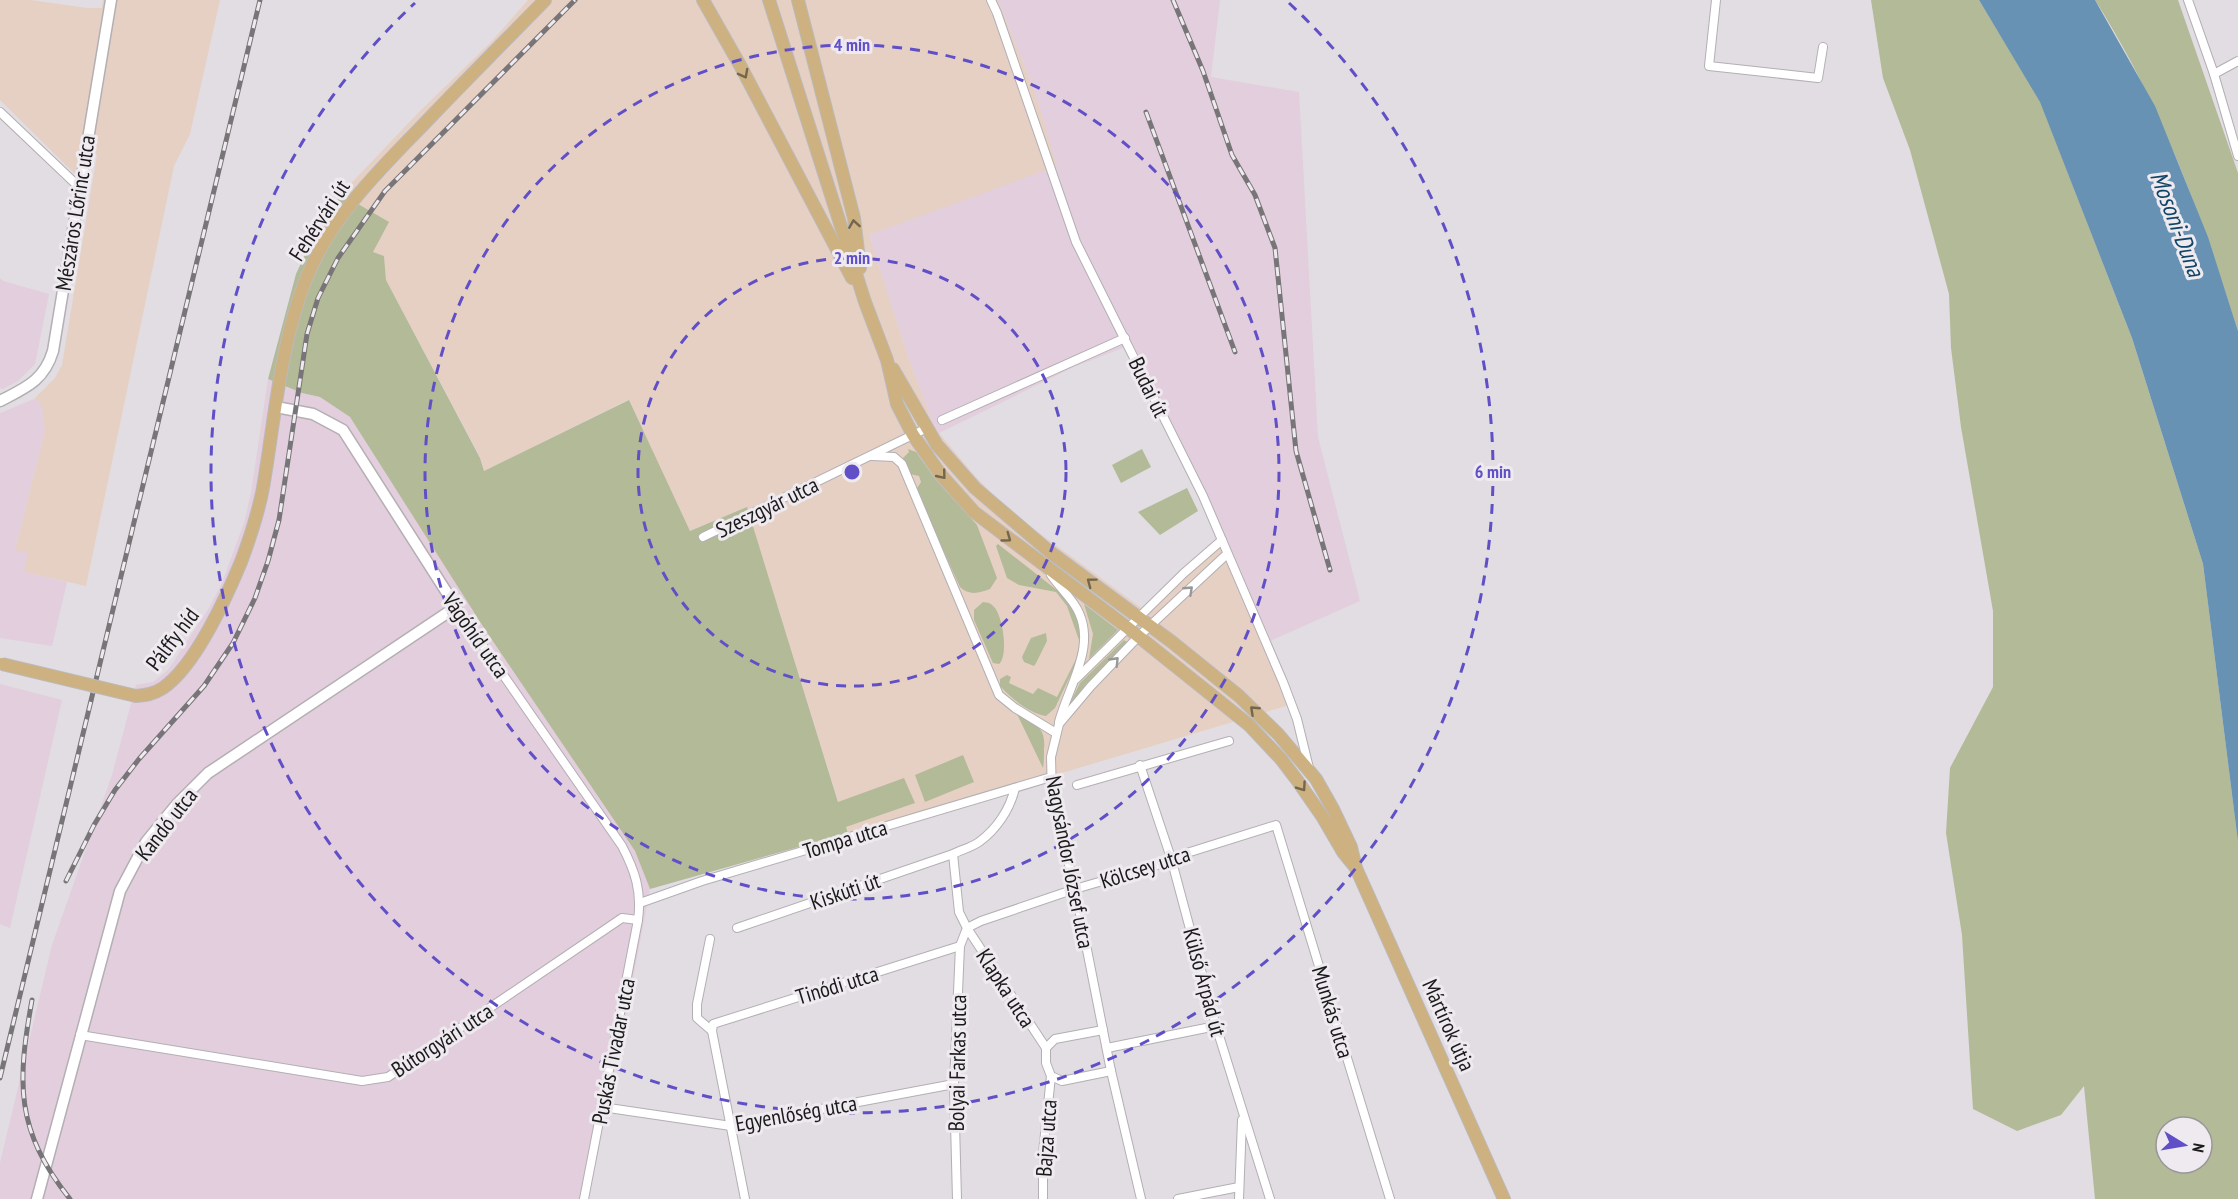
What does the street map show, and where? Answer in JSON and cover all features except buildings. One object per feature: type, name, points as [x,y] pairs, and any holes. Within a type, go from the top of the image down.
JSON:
[{"type":"main road","name":"Fehérvári út","points":[[241,562],[255,523],[263,490],[290,329],[316,257],[347,206],[377,172],[545,0]]},
{"type":"main road","points":[[703,0],[865,302]]},
{"type":"main road","points":[[769,0],[865,302],[887,360]]},
{"type":"main road","points":[[798,0],[854,218],[865,302]]},
{"type":"main road","name":"Mártírok útja","points":[[887,360],[927,428],[951,462],[987,499],[1050,552],[1239,696],[1278,734],[1310,772],[1333,809],[1352,847],[1356,868],[1504,1199]]},
{"type":"main road","name":"Mártírok útja","points":[[887,360],[897,404],[913,435],[941,475],[974,512],[1139,636],[1227,706],[1267,743],[1297,780],[1322,816],[1342,852],[1356,868]]},
{"type":"main road","name":"Pálffy híd","points":[[1,663],[136,696],[154,693],[172,680],[205,635],[225,599],[241,562]]},
{"type":"street","name":"Mészáros Lőrinc utca","points":[[0,402],[38,379],[51,358],[111,0]]},
{"type":"street","name":"Budai út","points":[[991,0],[1077,242],[1194,476],[1283,681],[1297,719],[1310,772]]},
{"type":"street","points":[[1716,0],[1709,66],[1818,78],[1823,47]]},
{"type":"street","points":[[2188,0],[2214,74],[2238,156]]},
{"type":"street","points":[[2214,74],[2238,61]]},
{"type":"street","points":[[0,112],[79,187]]},
{"type":"street","points":[[942,420],[1125,338]]},
{"type":"street","name":"Vágóhíd utca","points":[[276,407],[312,414],[343,430],[456,606],[622,846],[634,868],[640,903]]},
{"type":"street","name":"Szeszgyár utca","points":[[703,537],[927,428]]},
{"type":"street","points":[[872,456],[894,457],[899,460],[905,471],[999,695],[1015,708],[1056,733]]},
{"type":"street","points":[[1076,679],[1138,617],[1222,540]]},
{"type":"street","name":"Nagysándor József utca","points":[[1141,1199],[1111,1071],[1075,889],[1052,796],[1051,757],[1059,724],[1091,686],[1139,636],[1227,554]]},
{"type":"street","points":[[1040,562],[1074,604],[1080,615],[1085,647],[1076,679],[1065,700],[1059,724]]},
{"type":"street","name":"Kandó utca","points":[[37,1199],[120,891],[146,842],[177,804],[208,773],[456,606]]},
{"type":"street","points":[[1077,784],[1229,741]]},
{"type":"street","name":"Külső Árpád út","points":[[1140,765],[1171,858],[1216,1026],[1270,1199]]},
{"type":"street","name":"Tompa utca","points":[[640,903],[702,881],[1051,777]]},
{"type":"street","points":[[967,928],[959,912],[953,854],[979,842],[998,824],[1012,804],[1015,788]]},
{"type":"street","name":"Kölcsey utca","points":[[967,928],[981,921],[1075,889],[1164,864],[1171,858],[1275,825]]},
{"type":"street","name":"Munkás utca","points":[[1275,825],[1390,1199]]},
{"type":"street","name":"Kiskúti út","points":[[737,928],[953,854]]},
{"type":"street","name":"Puskás Tivadar utca","points":[[584,1199],[640,903]]},
{"type":"street","name":"Bútorgyári utca","points":[[80,1035],[363,1081],[388,1077],[622,918],[638,920]]},
{"type":"street","name":"Bolyai Farkas utca","points":[[957,1199],[954,1084],[960,946],[967,928]]},
{"type":"street","name":"Klapka utca","points":[[967,928],[1046,1048]]},
{"type":"street","points":[[710,939],[697,1004],[697,1018],[713,1027],[745,1199]]},
{"type":"street","name":"Tinódi utca","points":[[713,1027],[960,946]]},
{"type":"street","points":[[1107,1048],[1216,1026]]},
{"type":"street","points":[[1046,1048],[1055,1039],[1103,1030]]},
{"type":"street","name":"Bajza utca","points":[[1043,1199],[1043,1153],[1051,1076],[1046,1063],[1046,1048]]},
{"type":"street","points":[[1051,1076],[1062,1081],[1111,1071]]},
{"type":"street","name":"Egyenlőség utca","points":[[602,1107],[731,1126],[954,1084]]},
{"type":"street","points":[[1239,1199],[1242,1113]]},
{"type":"street","points":[[1178,1199],[1239,1186]]},
{"type":"shaded area","points":[[0,0],[31,0],[102,8],[103,0],[220,0],[190,134],[174,166],[86,586],[24,572],[15,550],[45,430],[40,402],[34,399],[55,378],[62,365],[97,155],[79,151],[75,174],[0,100]]},
{"type":"shaded area","points":[[528,0],[998,0],[1034,89],[1058,167],[869,235],[909,359],[932,420],[939,433],[975,476],[1009,511],[1143,609],[1224,537],[1296,703],[1062,773],[848,833],[747,508],[690,531],[628,400],[484,471],[480,457],[386,280],[384,256],[372,252],[388,222],[341,194],[419,112],[491,42]]},
{"type":"shaded area","points":[[998,0],[1220,0],[1211,77],[1299,92],[1318,437],[1360,601],[1268,642],[1181,443],[1133,344],[1074,367],[939,433],[909,359],[869,235],[1057,166],[1034,89]]},
{"type":"shaded area","points":[[0,278],[3,281],[49,294],[35,364],[18,381],[3,389],[0,388]]},
{"type":"shaded area","points":[[268,379],[302,393],[320,397],[350,417],[484,628],[635,851],[650,889],[620,1048],[586,1199],[0,1199],[0,1163],[52,945],[112,775],[136,685],[153,682],[168,670],[209,608],[222,583],[244,523],[251,493]]},
{"type":"shaded area","points":[[34,399],[40,402],[42,407],[45,430],[15,550],[28,553],[24,572],[67,582],[52,646],[0,638],[0,413]]},
{"type":"shaded area","points":[[0,684],[62,700],[10,928],[0,924]]},
{"type":"green space","points":[[1871,0],[1979,0],[2040,101],[2132,338],[2203,564],[2238,842],[2238,1199],[2095,1199],[2084,1086],[2061,1115],[2017,1131],[1973,1109],[1962,935],[1946,833],[1950,768],[1993,687],[1993,611],[1961,427],[1951,348],[1949,294],[1910,150],[1883,78]]},
{"type":"green space","points":[[2095,0],[2178,0],[2238,173],[2238,331],[2194,203],[2177,161],[2140,79]]},
{"type":"green space","points":[[341,194],[389,222],[373,252],[384,256],[386,280],[480,458],[484,471],[629,400],[690,531],[747,507],[838,802],[904,778],[915,803],[846,827],[848,833],[650,889],[635,851],[484,628],[350,417],[320,397],[302,393],[268,379],[296,274],[309,246]]},
{"type":"green space","points":[[908,449],[916,452],[936,480],[977,525],[997,578],[990,589],[971,593],[960,587],[916,490],[921,482],[919,476],[910,474],[902,459],[909,452]]},
{"type":"green space","points":[[1142,449],[1151,467],[1121,483],[1112,465]]},
{"type":"green space","points":[[1187,488],[1198,511],[1160,535],[1138,512]]},
{"type":"green space","points":[[998,544],[1058,591],[1074,607],[1083,637],[1079,657],[1055,708],[1046,716],[1027,709],[1015,700],[1000,686],[1000,679],[1007,675],[1011,677],[1009,683],[1033,694],[1038,688],[1057,697],[1076,659],[1080,643],[1067,606],[1056,592],[1019,585],[1007,578],[996,546]]},
{"type":"green space","points":[[983,602],[990,603],[996,609],[1002,625],[1004,653],[999,664],[993,663],[974,620],[974,610]]},
{"type":"green space","points":[[1084,604],[1118,630],[1089,659],[1093,634]]},
{"type":"green space","points":[[1046,633],[1047,641],[1034,666],[1024,662],[1022,657],[1031,638]]},
{"type":"green space","points":[[1124,640],[1127,645],[1086,684],[1067,709],[1080,683]]},
{"type":"green space","points":[[1017,714],[1038,727],[1043,735],[1043,768]]},
{"type":"green space","points":[[963,755],[974,782],[925,802],[915,775]]},
{"type":"water","name":"Mosoni-Duna","points":[[1979,0],[2095,0],[2155,106],[2208,237],[2238,331],[2238,842],[2203,564],[2132,338],[2040,102]]},
{"type":"railway","points":[[0,1078],[260,0]]},
{"type":"railway","points":[[66,881],[94,825],[115,790],[139,759],[204,686],[233,643],[255,598],[279,520],[307,334],[318,298],[338,258],[385,191],[575,0]]},
{"type":"railway","points":[[1173,0],[1203,71],[1232,155],[1255,195],[1275,248],[1296,451],[1330,570]]},
{"type":"railway","points":[[1146,112],[1235,352]]},
{"type":"railway","points":[[32,1000],[24,1056],[25,1105],[30,1128],[39,1150],[52,1174],[70,1199]]}]
